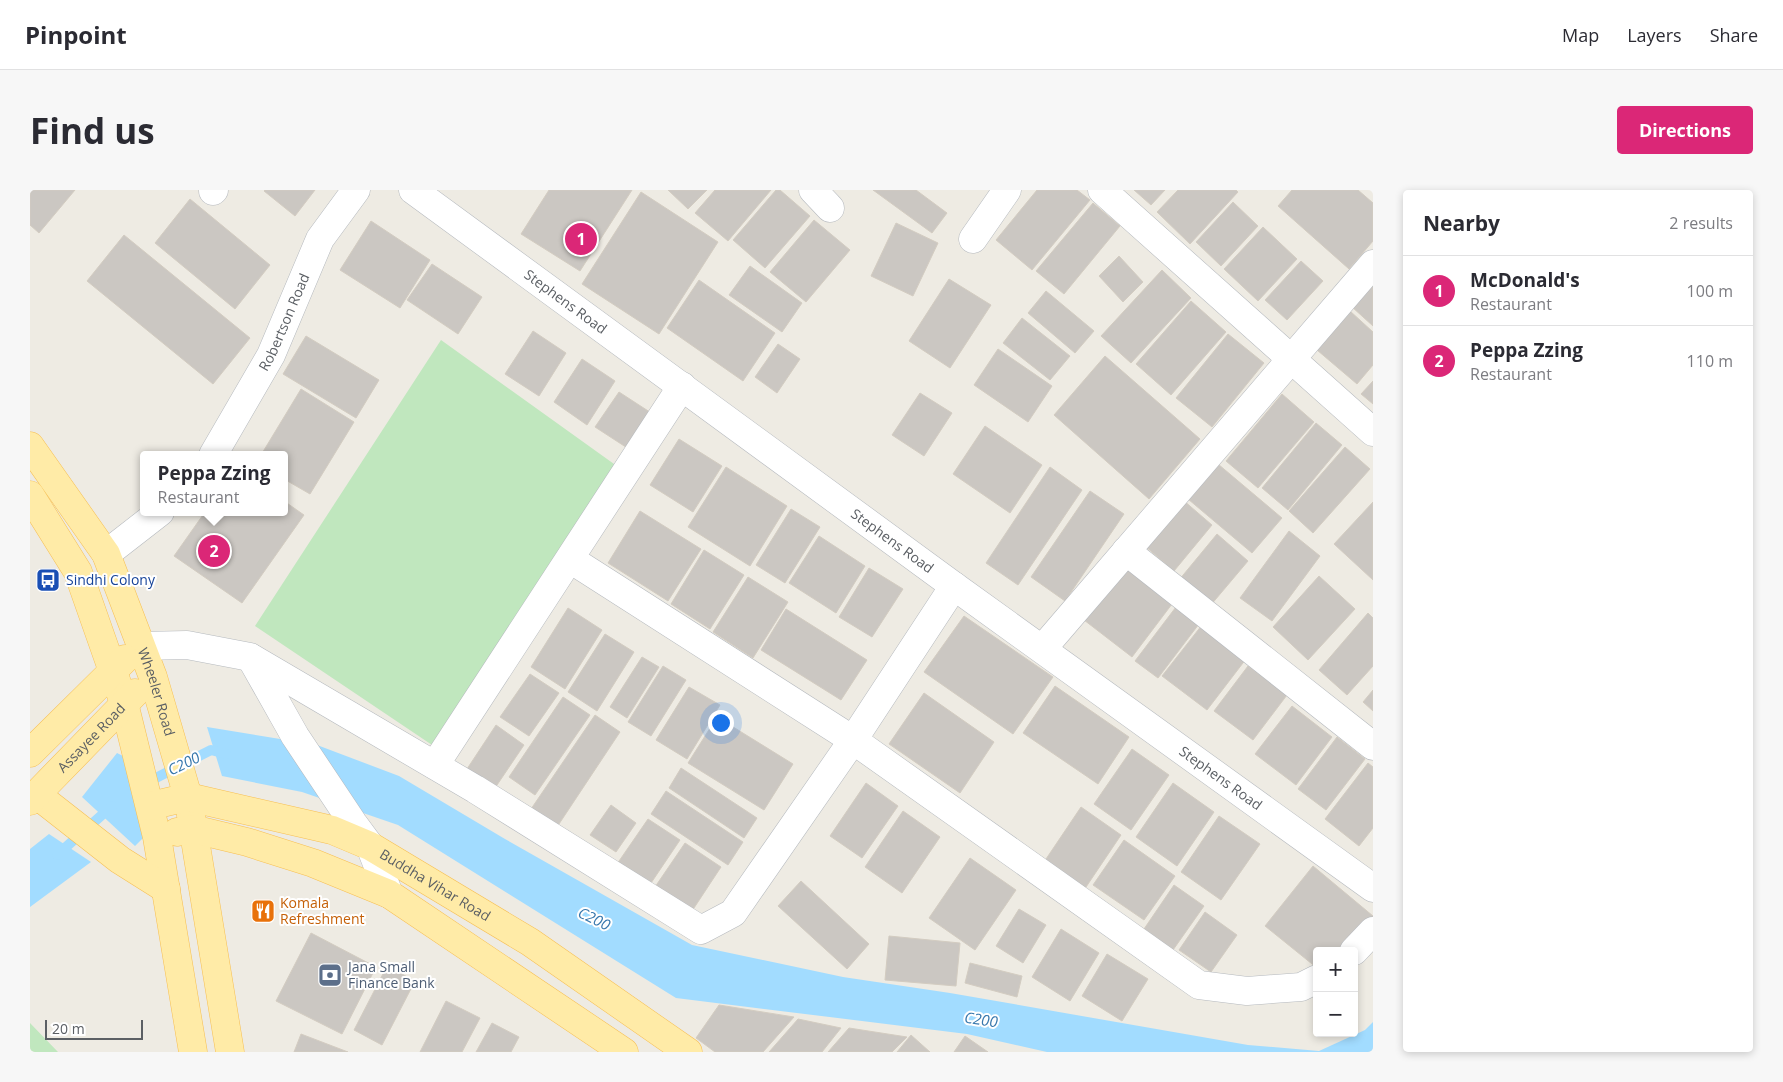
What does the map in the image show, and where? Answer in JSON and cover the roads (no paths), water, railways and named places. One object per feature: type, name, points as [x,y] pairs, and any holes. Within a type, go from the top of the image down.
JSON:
[{"type":"main road","name":"Wheeler Road","points":[[30,446],[106,554],[153,677],[186,789],[230,1052]]},
{"type":"main road","points":[[30,495],[78,572],[124,703],[157,836],[193,1052]]},
{"type":"main road","points":[[30,753],[113,670],[141,646]]},
{"type":"main road","name":"Assayee Road","points":[[33,798],[124,703],[153,677]]},
{"type":"main road","name":"Buddha Vihar Road","points":[[150,803],[186,789],[332,830],[370,846],[530,942],[688,1052]]},
{"type":"main road","points":[[33,798],[68,820],[120,860],[166,889]]},
{"type":"main road","points":[[157,836],[193,829],[247,842],[313,863],[388,894],[624,1052]]},
{"type":"street","name":"Robertson Road","points":[[215,451],[271,355],[320,239],[356,190]]},
{"type":"street","name":"Stephens Road","points":[[413,190],[954,586],[1043,648],[1373,888]]},
{"type":"street","points":[[973,239],[1008,190]]},
{"type":"street","points":[[1102,190],[1373,432]]},
{"type":"street","points":[[1043,648],[1373,264]]},
{"type":"street","points":[[435,765],[682,386]]},
{"type":"street","points":[[106,554],[155,516]]},
{"type":"street","points":[[1126,551],[1373,746]]},
{"type":"street","points":[[570,559],[853,740],[1199,985],[1247,991],[1301,987],[1313,981]]},
{"type":"street","points":[[141,646],[187,645],[250,657],[435,765],[701,930],[733,913],[853,740],[954,586]]},
{"type":"street","points":[[153,677],[187,645]]},
{"type":"street","points":[[250,657],[295,736],[370,846],[388,894]]},
{"type":"street","points":[[1358,947],[1373,931]]},
{"type":"water","points":[[207,727],[317,745],[399,776],[505,839],[692,945],[843,977],[950,993],[1248,1045],[1319,1051],[1350,1037],[1358,1037],[1358,1033],[1365,1030],[1373,1022],[1373,1052],[1047,1052],[967,1034],[676,998],[398,825],[302,792],[222,776]]},
{"type":"water","points":[[117,753],[127,758],[146,835],[135,846],[82,797]]},
{"type":"water","points":[[49,834],[91,862],[30,907],[30,849]]},
{"type":"waterway","name":"C200","points":[[144,784],[211,750],[226,754]]},
{"type":"waterway","name":"C200","points":[[57,855],[112,806]]},
{"type":"place","name":"McDonald's","points":[[581,239]]},
{"type":"place","name":"Peppa Zzing","points":[[214,551]]},
{"type":"place","name":"Sindhi Colony","points":[[48,580]]},
{"type":"place","name":"Komala Refreshment","points":[[263,911]]},
{"type":"place","name":"Jana Small Finance Bank","points":[[330,975]]}]
